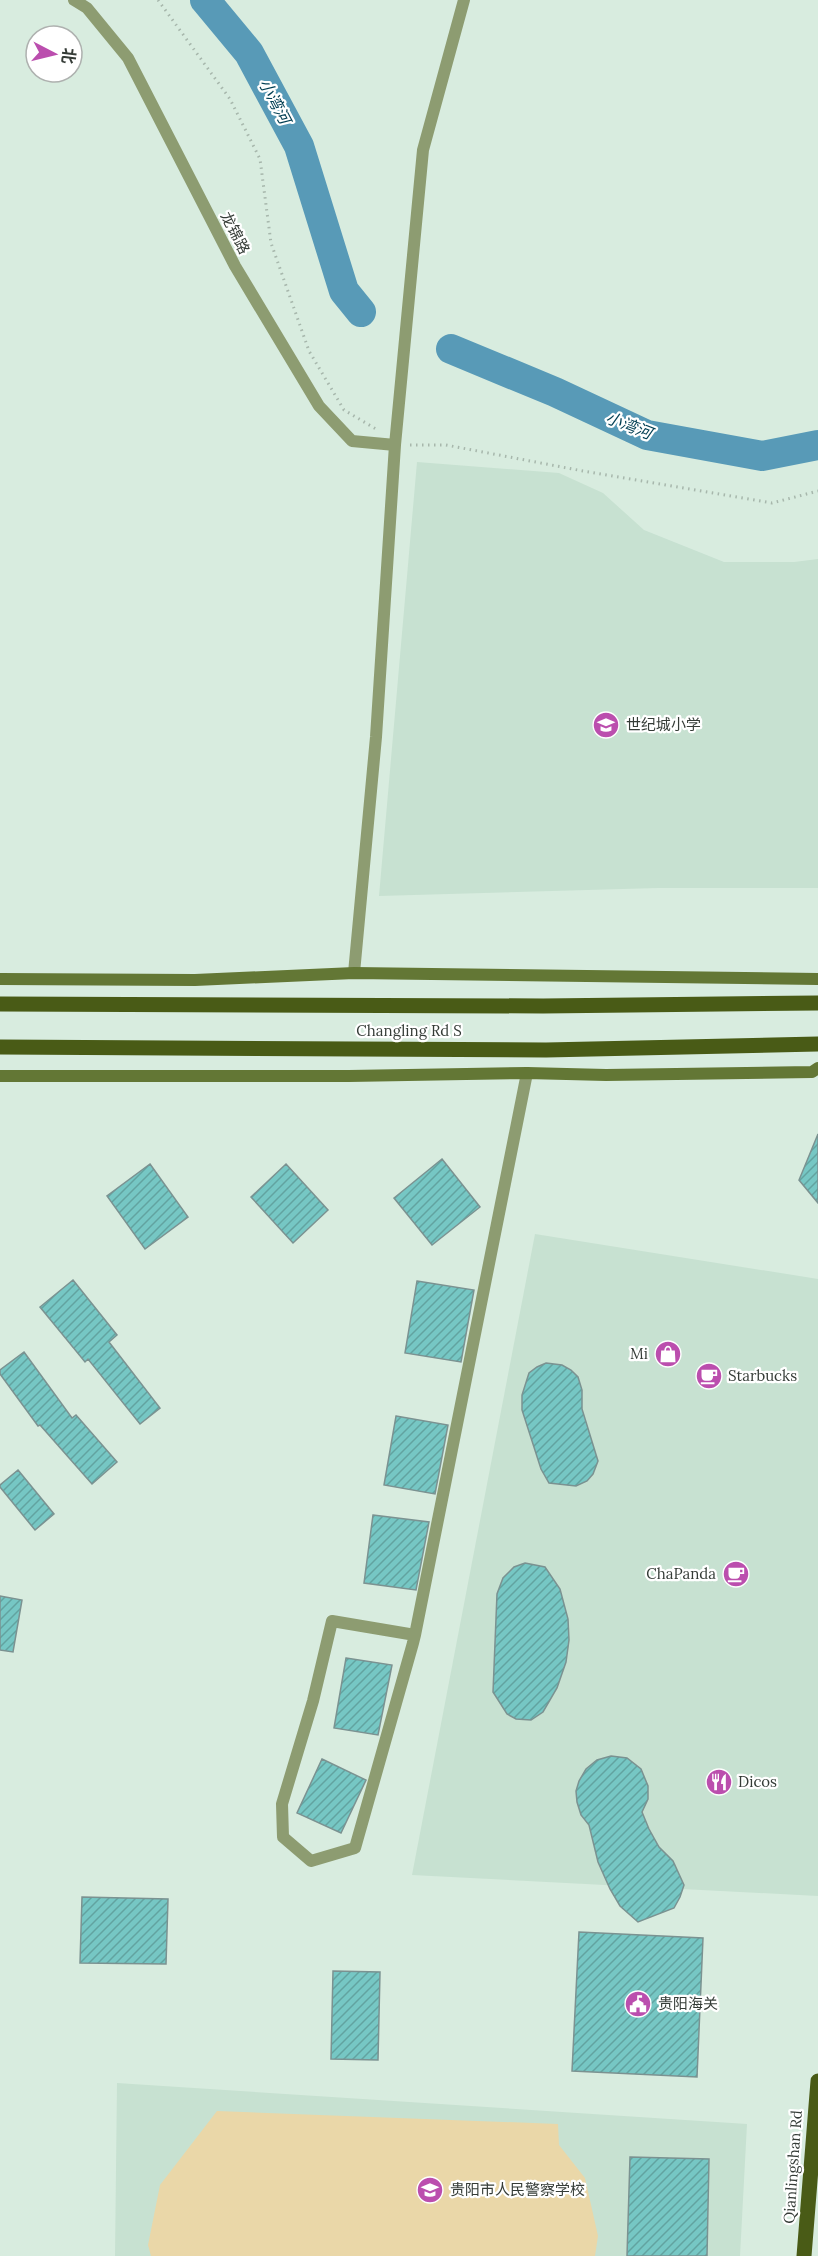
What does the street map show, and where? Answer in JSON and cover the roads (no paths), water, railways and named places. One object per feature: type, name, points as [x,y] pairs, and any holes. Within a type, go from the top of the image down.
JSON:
[{"type":"main road","points":[[0,979],[195,980],[354,973],[818,979]]},
{"type":"main road","name":"Changling Rd S","points":[[0,1004],[818,1003]]},
{"type":"main road","name":"Changling Rd S","points":[[0,1047],[546,1050],[818,1044]]},
{"type":"main road","points":[[0,1076],[348,1076],[527,1073],[606,1075],[812,1072],[818,1068]]},
{"type":"main road","name":"Qianlingshan Rd","points":[[804,2256],[818,2081]]},
{"type":"street","name":"龙锦路","points":[[74,0],[87,8],[128,58],[235,266],[319,406],[352,441],[395,445]]},
{"type":"street","points":[[354,973],[376,737],[395,445],[423,150],[464,0]]},
{"type":"street","points":[[415,1635],[332,1621],[313,1701],[282,1804],[284,1837],[311,1861],[355,1848],[415,1635],[527,1073]]},
{"type":"waterway","name":"小湾河","points":[[205,0],[249,53],[299,146],[344,291],[361,312]]},
{"type":"waterway","name":"小湾河","points":[[451,349],[555,392],[647,435],[762,456],[818,445]]},
{"type":"place","name":"世纪城小学","points":[[606,725]]},
{"type":"place","name":"Mi","points":[[668,1354]]},
{"type":"place","name":"Starbucks","points":[[709,1376]]},
{"type":"place","name":"ChaPanda","points":[[736,1574]]},
{"type":"place","name":"Dicos","points":[[719,1782]]},
{"type":"place","name":"贵阳海关","points":[[638,2004]]},
{"type":"place","name":"贵阳市人民警察学校","points":[[430,2190]]}]
